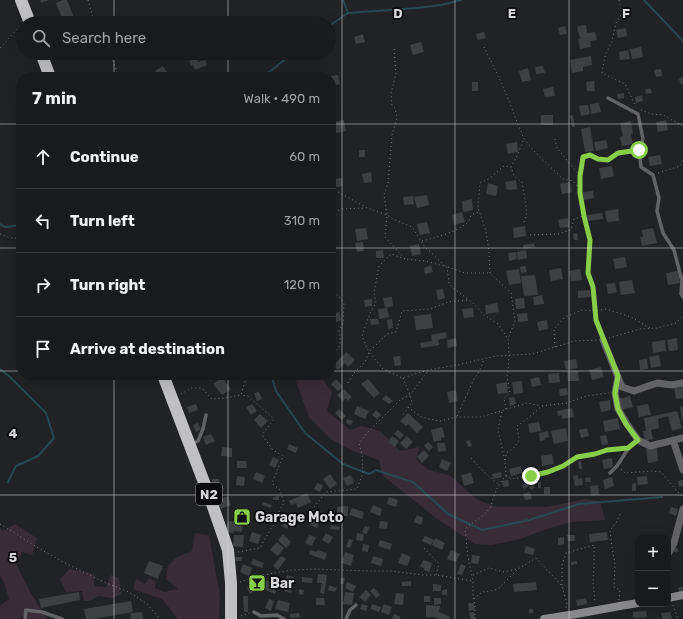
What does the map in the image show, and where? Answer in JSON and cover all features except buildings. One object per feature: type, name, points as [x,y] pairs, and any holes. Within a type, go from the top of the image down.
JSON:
[{"type":"highway","points":[[21,0],[27,16]]},
{"type":"highway","points":[[44,60],[48,72]]},
{"type":"highway","name":"N2","points":[[165,380],[210,498],[228,550],[232,584],[231,618]]},
{"type":"street","points":[[603,340],[622,387],[634,391],[656,384],[672,385],[683,383]]},
{"type":"street","points":[[618,376],[615,393],[618,409],[626,424],[638,440],[650,446],[683,438]]},
{"type":"street","points":[[673,440],[683,470]]},
{"type":"street","points":[[671,548],[674,543],[683,509]]},
{"type":"street","points":[[671,601],[683,595]]},
{"type":"street","points":[[544,619],[635,603]]},
{"type":"lane","points":[[608,98],[635,110],[638,114],[643,138],[639,150],[641,167],[653,175],[659,198],[657,211],[663,234],[674,250],[682,281],[681,294],[683,297]]},
{"type":"lane","points":[[190,445],[198,441],[203,429],[206,415]]},
{"type":"lane","points":[[610,473],[617,466],[628,448],[638,440]]},
{"type":"lane","points":[[346,619],[350,610],[356,605]]},
{"type":"lane","points":[[25,619],[26,610],[42,612],[62,619]]},
{"type":"lane","points":[[254,612],[260,616],[277,615],[284,619]]},
{"type":"path","points":[[88,0],[92,16]]},
{"type":"path","points":[[619,0],[622,13],[616,23],[612,41],[605,56],[602,73],[625,84],[635,110],[663,115],[683,126]]},
{"type":"path","points":[[0,48],[16,31]]},
{"type":"path","points":[[484,47],[502,84],[524,139],[563,179],[573,181],[580,189]]},
{"type":"path","points":[[394,49],[396,74],[391,93],[392,105],[395,108],[397,117],[392,135],[388,183],[384,195],[387,215],[385,237],[405,259]]},
{"type":"path","points":[[113,60],[117,72]]},
{"type":"path","points":[[524,139],[512,168],[514,176],[522,182],[527,212],[524,222]]},
{"type":"path","points":[[555,139],[558,148],[580,176]]},
{"type":"path","points":[[603,340],[596,320],[593,287],[588,273],[590,240],[584,216],[580,189],[580,176],[583,157],[590,155],[598,159],[608,160],[618,153],[639,150]]},
{"type":"path","points":[[653,175],[680,166],[683,160]]},
{"type":"path","points":[[506,410],[504,398],[510,393],[507,377],[509,354],[508,339],[515,320],[510,293],[490,273],[486,230],[478,208],[480,183],[490,178],[504,166],[512,168]]},
{"type":"path","points":[[336,191],[367,208],[387,215],[412,227],[424,246],[447,267],[449,283],[453,288],[470,300],[484,316],[498,324],[508,339]]},
{"type":"path","points":[[336,212],[341,209],[367,208]]},
{"type":"path","points":[[421,241],[440,236],[460,228],[468,223],[470,215],[479,212]]},
{"type":"path","points":[[530,235],[558,234],[571,230],[574,219],[584,216]]},
{"type":"path","points":[[0,234],[10,238],[16,238]]},
{"type":"path","points":[[403,415],[412,402],[402,378],[383,369],[369,352],[362,336],[370,313],[376,303],[374,292],[379,266],[391,254],[405,259],[425,261],[465,273],[490,273]]},
{"type":"path","points":[[336,294],[344,302],[343,324],[339,330],[341,343],[336,351]]},
{"type":"path","points":[[348,383],[354,373],[365,362],[369,352],[388,334],[396,332],[402,311],[430,308],[448,302],[470,300]]},
{"type":"path","points":[[555,348],[554,330],[565,317],[582,310],[595,311],[606,309],[631,317],[650,328]]},
{"type":"path","points":[[402,378],[428,370],[484,358],[509,354],[532,354],[575,341],[603,340],[640,329],[657,328],[676,323],[683,315]]},
{"type":"path","points":[[457,417],[480,370],[484,358]]},
{"type":"path","points":[[308,522],[314,507],[326,492],[357,489],[363,473],[362,455],[359,443],[400,400],[410,395],[428,370]]},
{"type":"path","points":[[408,407],[420,417],[440,421],[457,417],[481,417],[527,403],[542,406],[567,403],[586,396],[615,393]]},
{"type":"path","points":[[228,550],[237,552],[260,548],[279,517],[279,511],[284,503],[280,490],[272,483],[283,456],[273,450],[262,435],[274,420],[248,396],[241,395]]},
{"type":"path","points":[[505,461],[507,452],[513,449],[519,440],[517,426],[542,406]]},
{"type":"path","points":[[502,411],[498,430],[505,461],[506,476]]},
{"type":"path","points":[[506,476],[512,479],[531,476],[548,472],[563,466],[577,457],[607,450],[628,448]]},
{"type":"path","points":[[471,458],[484,473],[499,485]]},
{"type":"path","points":[[617,466],[625,473],[661,472],[683,498]]},
{"type":"path","points":[[476,619],[473,581],[465,529],[470,524],[477,521],[490,507],[500,481],[506,476]]},
{"type":"path","points":[[617,606],[620,590],[614,588],[616,564],[610,530],[616,523],[620,514]]},
{"type":"path","points":[[0,524],[69,565],[106,583],[129,592],[147,604],[159,619]]},
{"type":"path","points":[[565,616],[567,604],[562,586],[562,565],[566,553],[594,545],[593,581],[596,611]]},
{"type":"path","points":[[424,548],[439,564],[436,575]]},
{"type":"path","points":[[474,600],[482,592],[491,591],[498,588],[518,569],[536,558],[562,586]]},
{"type":"path","points":[[472,575],[489,568],[503,572],[518,569]]},
{"type":"path","points":[[232,584],[244,582],[264,575],[292,570],[316,569],[369,571],[390,570],[473,581]]},
{"type":"path","points":[[671,604],[678,619]]},
{"type":"path","points":[[231,618],[254,612]]},
{"type":"shaded area","points":[[295,380],[323,380],[332,392],[327,411],[350,430],[361,426],[380,431],[400,451],[420,447],[416,459],[429,470],[449,475],[478,500],[497,507],[547,507],[585,499],[600,501],[605,520],[571,522],[520,539],[492,545],[475,544],[436,518],[382,475],[379,460],[353,451],[332,440],[309,417]]},
{"type":"shaded area","points":[[15,524],[37,538],[32,555],[22,552],[16,564],[33,597],[47,619],[28,619],[25,614],[18,619],[0,619],[0,606],[9,599],[0,575],[0,527],[3,531]]},
{"type":"shaded area","points":[[195,533],[209,535],[220,596],[219,619],[178,619],[162,599],[133,589],[136,579],[145,584],[149,578],[156,582],[155,588],[165,592],[178,589],[166,579],[168,566],[177,557],[192,551]]},
{"type":"shaded area","points":[[70,569],[94,574],[94,586],[106,587],[111,575],[119,578],[121,594],[113,598],[98,596],[90,601],[84,601],[82,591],[66,592],[60,579]]},
{"type":"waterway","points":[[343,0],[348,13]]},
{"type":"waterway","points":[[336,21],[348,13],[417,8],[441,5],[461,0]]},
{"type":"waterway","points":[[644,0],[683,41]]},
{"type":"waterway","points":[[269,72],[284,60]]},
{"type":"waterway","points":[[0,224],[5,227],[16,226]]},
{"type":"waterway","points":[[0,369],[46,413],[54,438],[38,456],[16,466],[8,482]]},
{"type":"waterway","points":[[273,380],[276,391],[305,433],[343,464],[369,474],[376,470],[413,482],[448,514],[482,530],[529,520],[579,504],[662,497]]},
{"type":"place","name":"Garage Moto","points":[[242,517]]},
{"type":"place","name":"Bar","points":[[257,583]]},
{"type":"route","points":[[531,476],[548,472],[563,466],[577,457],[607,450],[628,448],[638,440],[626,424],[618,409],[615,393],[618,376],[596,320],[593,287],[588,273],[590,240],[580,193],[580,176],[583,157],[590,155],[598,159],[608,160],[618,153],[639,150]]}]
